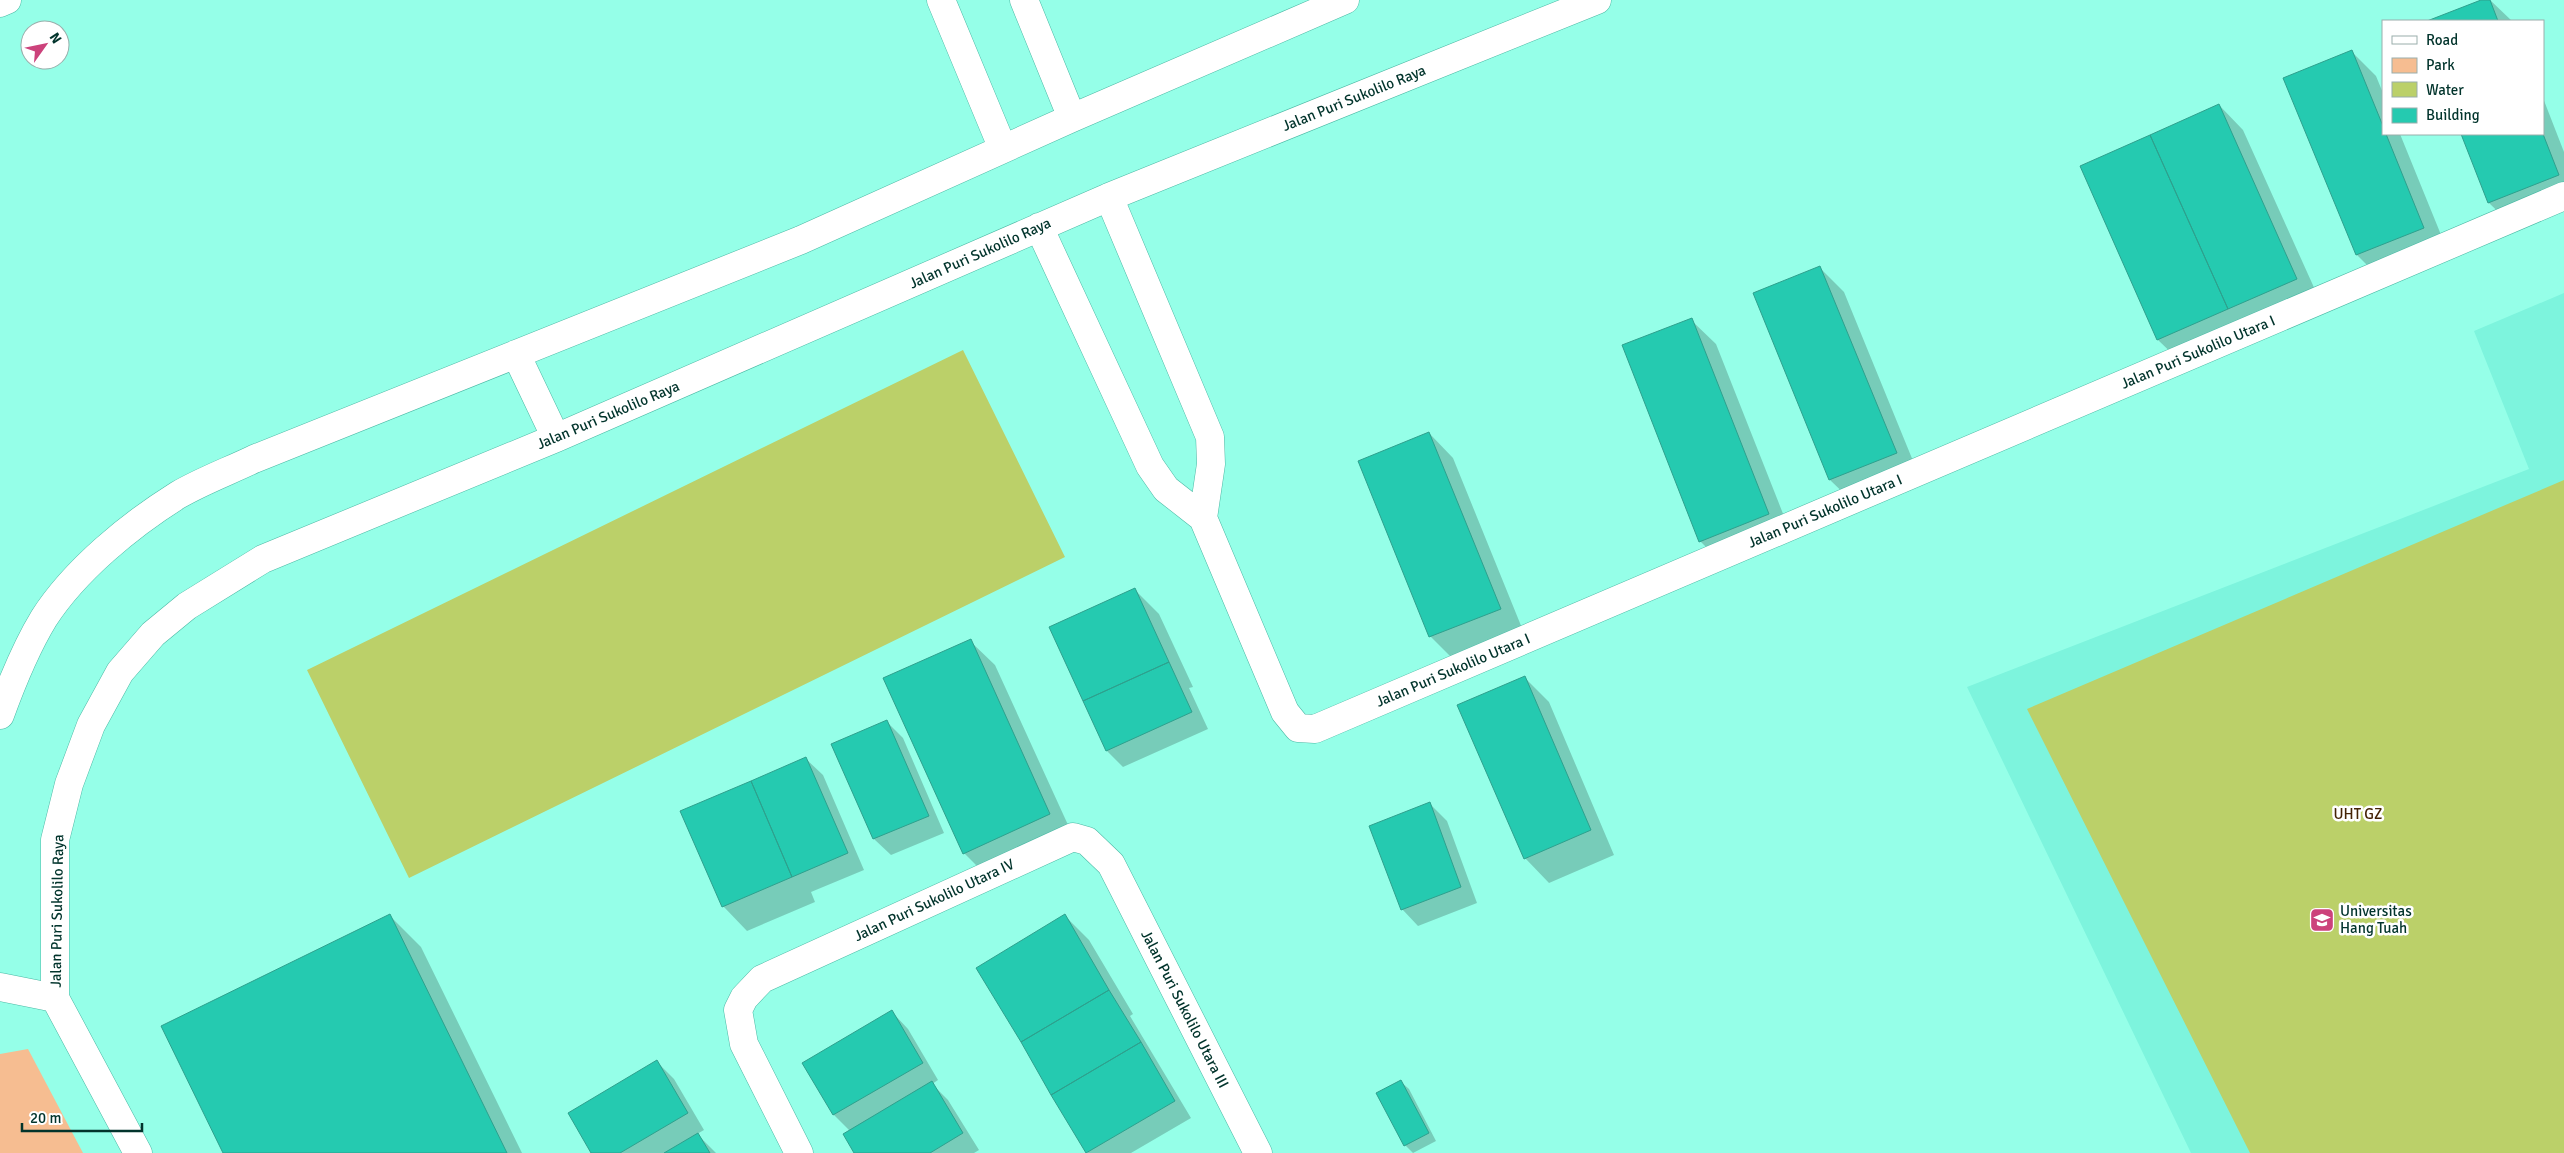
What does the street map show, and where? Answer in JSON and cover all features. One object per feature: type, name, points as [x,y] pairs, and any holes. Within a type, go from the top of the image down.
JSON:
[{"type":"street","points":[[0,3],[7,0]]},
{"type":"street","points":[[941,0],[1003,149]]},
{"type":"street","points":[[1024,0],[1072,118]]},
{"type":"street","points":[[0,715],[15,674],[45,617],[77,579],[120,535],[180,495],[254,459],[801,240],[1072,118],[1345,0]]},
{"type":"street","name":"Jalan Puri Sukolilo Raya","points":[[138,1153],[55,998],[55,840],[69,784],[91,725],[120,672],[153,634],[187,606],[263,559],[556,438],[1109,197],[1597,0]]},
{"type":"street","name":"Jalan Puri Sukolilo Utara I","points":[[1203,518],[1285,712],[1298,728],[1315,729],[2564,196]]},
{"type":"street","points":[[1039,227],[1150,466],[1166,489],[1203,518],[1211,472],[1210,437],[1109,197]]},
{"type":"street","points":[[516,354],[556,438]]},
{"type":"street","name":"Jalan Puri Sukolilo Utara IV","points":[[798,1153],[744,1044],[738,1010],[753,987],[762,980],[1073,837],[1088,841],[1111,864]]},
{"type":"street","name":"Jalan Puri Sukolilo Utara III","points":[[1111,864],[1258,1153]]},
{"type":"street","points":[[0,987],[55,998]]},
{"type":"shaded area","name":"UHT GZ","points":[[2564,293],[2564,1153],[2191,1153],[1967,687],[2529,469],[2474,331]]},
{"type":"green space","points":[[28,1049],[83,1153],[0,1153],[0,1054]]},
{"type":"water","points":[[963,350],[1065,557],[409,878],[307,670]]},
{"type":"water","name":"UHT GZ","points":[[2564,480],[2564,1153],[2250,1153],[2027,709]]},
{"type":"building","points":[[2481,0],[2490,0],[2498,20],[2430,20]]},
{"type":"building","points":[[2352,50],[2382,124],[2382,135],[2386,135],[2424,228],[2356,255],[2283,78]]},
{"type":"building","points":[[2219,104],[2297,279],[2228,309],[2150,135]]},
{"type":"building","points":[[2150,135],[2228,309],[2157,340],[2080,166]]},
{"type":"building","points":[[2461,135],[2543,135],[2559,175],[2488,203]]},
{"type":"building","points":[[1820,266],[1897,453],[1829,480],[1753,293]]},
{"type":"building","points":[[1692,318],[1769,514],[1699,542],[1622,345]]},
{"type":"building","points":[[1429,432],[1501,609],[1429,637],[1358,461]]},
{"type":"building","points":[[1135,588],[1169,662],[1083,701],[1049,627]]},
{"type":"building","points":[[971,639],[1050,814],[963,854],[883,678]]},
{"type":"building","points":[[1169,662],[1192,712],[1106,751],[1083,701]]},
{"type":"building","points":[[1525,676],[1591,830],[1524,859],[1457,705]]},
{"type":"building","points":[[887,720],[929,816],[873,839],[831,744]]},
{"type":"building","points":[[806,757],[848,853],[792,877],[751,781]]},
{"type":"building","points":[[751,781],[792,877],[722,907],[680,811]]},
{"type":"building","points":[[1430,802],[1461,887],[1401,910],[1369,826]]},
{"type":"building","points":[[390,914],[507,1153],[223,1153],[161,1026]]},
{"type":"building","points":[[1065,914],[1109,990],[1021,1042],[976,968]]},
{"type":"building","points":[[1109,990],[1141,1042],[1051,1095],[1021,1042]]},
{"type":"building","points":[[892,1010],[923,1063],[833,1115],[802,1063]]},
{"type":"building","points":[[1141,1042],[1175,1101],[1086,1153],[1051,1095]]},
{"type":"building","points":[[657,1060],[688,1113],[620,1153],[591,1153],[568,1113]]},
{"type":"building","points":[[1401,1080],[1429,1133],[1404,1146],[1376,1093]]},
{"type":"building","points":[[932,1081],[963,1133],[930,1153],[854,1153],[843,1134]]},
{"type":"building","points":[[698,1133],[710,1153],[664,1153]]},
{"type":"place","name":"Universitas Hang Tuah","points":[[2322,920]]}]
